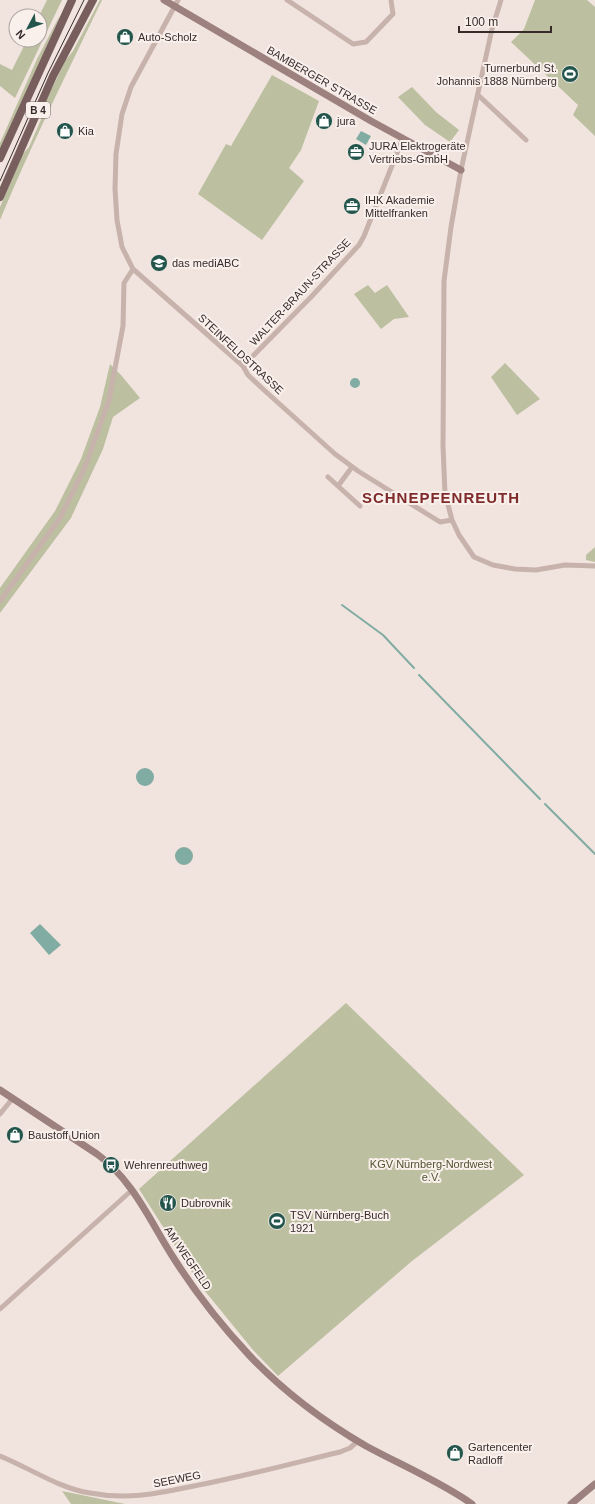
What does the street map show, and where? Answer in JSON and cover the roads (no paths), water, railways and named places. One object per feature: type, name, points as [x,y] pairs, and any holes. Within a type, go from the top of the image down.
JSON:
[{"type":"main road","name":"B 4","points":[[0,158],[72,0]]},
{"type":"main road","name":"B 4","points":[[0,197],[54,76],[93,0]]},
{"type":"street","name":"BAMBERGER STRASSE","points":[[164,0],[174,2],[214,30],[371,121],[461,170]]},
{"type":"street","points":[[287,0],[353,44],[366,42],[393,14],[391,0]]},
{"type":"street","points":[[501,0],[492,29],[461,170],[451,227],[444,281],[445,493],[452,520],[459,535],[474,557],[493,565],[515,570],[536,570],[565,565],[595,566]]},
{"type":"street","name":"STEINFELDSTRASSE","points":[[174,2],[131,87],[121,120],[116,154],[115,188],[117,220],[123,250],[133,269],[243,366],[248,375],[320,442],[352,467],[440,522],[452,520]]},
{"type":"street","points":[[478,95],[526,140]]},
{"type":"street","name":"WALTER-BRAUN-STRASSE","points":[[243,366],[312,296],[359,245],[364,236],[402,138]]},
{"type":"street","points":[[0,601],[60,518],[84,467],[109,400],[123,326],[124,284],[133,269]]},
{"type":"street","points":[[338,486],[352,467]]},
{"type":"street","points":[[328,477],[360,506]]},
{"type":"street","name":"AM WEGFELD","points":[[0,1090],[104,1159],[120,1174],[132,1190],[185,1274],[217,1318],[271,1378],[296,1400],[358,1441],[452,1491],[472,1504]]},
{"type":"street","points":[[0,1114],[13,1098]]},
{"type":"street","points":[[0,1309],[132,1190]]},
{"type":"street","name":"SEEWEG","points":[[0,1456],[56,1482],[88,1493],[123,1497],[158,1494],[246,1475],[345,1450],[350,1448],[358,1441]]},
{"type":"street","points":[[571,1504],[595,1484]]},
{"type":"water","points":[[361,131],[371,136],[366,145],[356,139]]},
{"type":"water","points":[[353,378],[357,378],[360,383],[357,388],[353,388],[350,385],[350,381]]},
{"type":"water","points":[[145,768],[151,771],[154,777],[151,783],[145,786],[139,783],[136,777],[139,771]]},
{"type":"water","points":[[184,847],[190,850],[193,856],[190,862],[184,865],[178,862],[175,856],[178,850]]},
{"type":"water","points":[[40,924],[61,945],[49,955],[30,933]]},
{"type":"waterway","points":[[342,605],[383,635],[414,668]]},
{"type":"waterway","points":[[419,675],[540,799]]},
{"type":"waterway","points":[[545,804],[595,854]]},
{"type":"tram line","points":[[0,181],[48,73],[84,0]]},
{"type":"place","name":"Auto-Scholz","points":[[125,37]]},
{"type":"place","name":"Turnerbund St. Johannis 1888 Nürnberg","points":[[570,74]]},
{"type":"place","name":"jura","points":[[324,121]]},
{"type":"place","name":"Kia","points":[[65,131]]},
{"type":"place","name":"JURA Elektrogeräte Vertriebs-GmbH","points":[[356,152]]},
{"type":"place","name":"IHK Akademie Mittelfranken","points":[[352,206]]},
{"type":"place","name":"das mediABC","points":[[159,263]]},
{"type":"place","name":"Baustoff Union","points":[[15,1135]]},
{"type":"place","name":"Wehrenreuthweg","points":[[111,1165]]},
{"type":"place","name":"Dubrovnik","points":[[168,1203]]},
{"type":"place","name":"TSV Nürnberg-Buch 1921","points":[[277,1221]]},
{"type":"place","name":"Gartencenter Radloff","points":[[455,1453]]},
{"type":"district","name":"SCHNEPFENREUTH","points":[[441,497]]},
{"type":"park label","name":"KGV Nürnberg-Nordwest e.V.","points":[[431,1170]]}]
